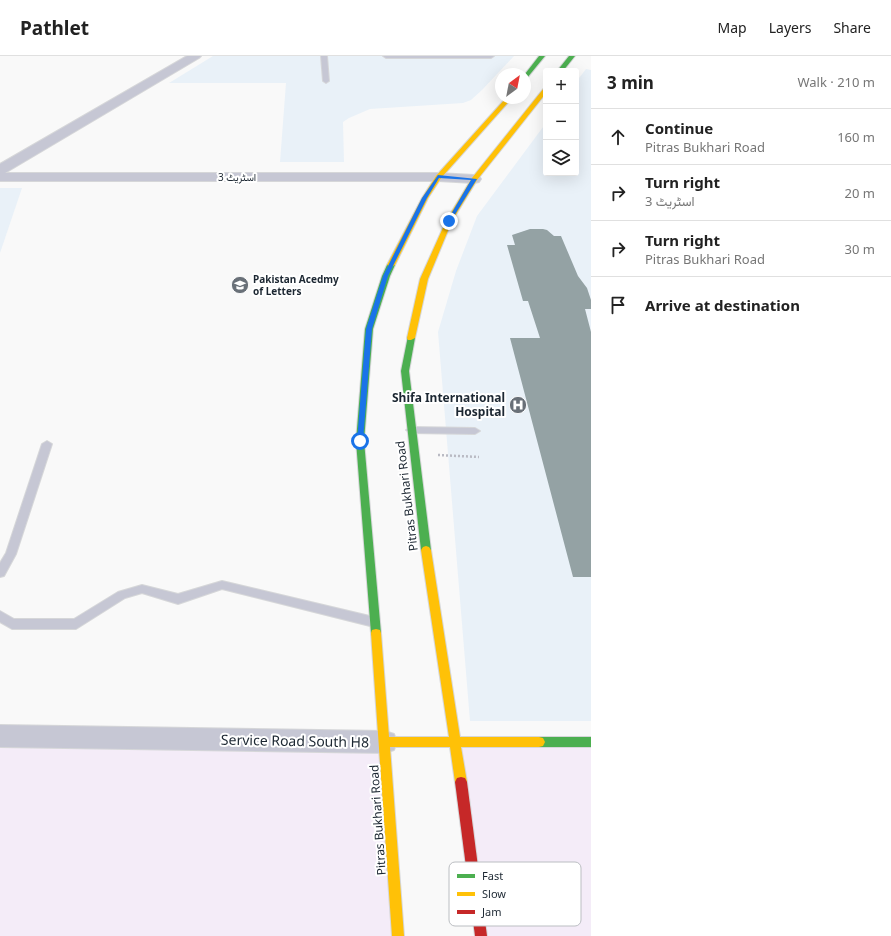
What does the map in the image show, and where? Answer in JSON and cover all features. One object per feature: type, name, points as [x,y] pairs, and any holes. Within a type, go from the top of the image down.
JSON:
[{"type":"street","points":[[0,170],[195,56]]},
{"type":"street","points":[[531,70],[542,56]]},
{"type":"street","points":[[562,68],[572,56]]},
{"type":"street","name":"Pitras Bukhari Road","points":[[471,862],[456,743],[425,546],[405,371],[416,311],[424,279],[449,221],[474,179],[543,93]]},
{"type":"street","name":"Pitras Bukhari Road","points":[[398,936],[385,742],[360,441],[369,329],[386,276],[425,198],[438,177],[504,104]]},
{"type":"street","name":"اسٹریٹ 3","points":[[0,177],[438,177],[474,179]]},
{"type":"street","name":"Service Road South H8","points":[[0,736],[456,743],[591,742]]},
{"type":"street","name":"Pitras Bukhari Road","points":[[480,926],[481,936]]},
{"type":"lane","points":[[324,56],[326,81]]},
{"type":"lane","points":[[386,56],[491,56]]},
{"type":"lane","points":[[411,430],[475,431]]},
{"type":"lane","points":[[0,573],[11,554],[47,444]]},
{"type":"lane","points":[[0,616],[12,624],[76,624],[122,595],[142,589],[178,599],[222,585],[375,623]]},
{"type":"path","points":[[414,455],[479,457]]},
{"type":"shaded area","points":[[213,56],[514,56],[503,68],[495,68],[495,76],[471,100],[463,103],[370,109],[349,118],[343,122],[344,162],[280,162],[286,83],[169,83]]},
{"type":"shaded area","name":"Shifa International Hospital","points":[[586,69],[591,70],[591,721],[470,721],[438,332],[456,271],[477,216],[543,127],[543,176],[579,176],[579,78]]},
{"type":"shaded area","points":[[0,188],[22,188],[0,253]]},
{"type":"shaded area","points":[[0,736],[385,742],[398,936],[0,936]]},
{"type":"shaded area","points":[[591,742],[591,936],[481,936],[480,926],[581,926],[581,862],[471,862],[456,743]]},
{"type":"building","name":"Shifa International Hospital","points":[[530,229],[543,229],[547,230],[554,236],[561,236],[578,276],[587,288],[591,300],[591,309],[585,309],[591,332],[591,577],[573,577],[510,338],[540,338],[528,301],[523,301],[507,245],[515,245],[512,235]]},
{"type":"traffic: fast","points":[[531,70],[542,56]]},
{"type":"traffic: fast","points":[[562,68],[572,56]]},
{"type":"traffic: fast","points":[[376,633],[360,441],[369,329],[391,265]]},
{"type":"traffic: fast","points":[[411,338],[405,371],[426,550]]},
{"type":"traffic: fast","points":[[539,742],[591,742]]},
{"type":"traffic: slow","points":[[411,338],[424,279],[449,221],[474,179],[543,93]]},
{"type":"traffic: slow","points":[[391,265],[425,198],[438,177],[504,104]]},
{"type":"traffic: slow","points":[[426,550],[461,782]]},
{"type":"traffic: slow","points":[[376,633],[398,936]]},
{"type":"traffic: slow","points":[[385,742],[539,742]]},
{"type":"traffic: jam","points":[[461,782],[471,862]]},
{"type":"traffic: jam","points":[[480,926],[481,936]]},
{"type":"place","name":"Pakistan Acedmy of Letters","points":[[240,285]]},
{"type":"place","name":"Shifa International Hospital","points":[[518,405]]},
{"type":"route","points":[[360,441],[364,376],[369,329],[386,276],[425,198],[438,177],[474,179],[449,221]]}]
